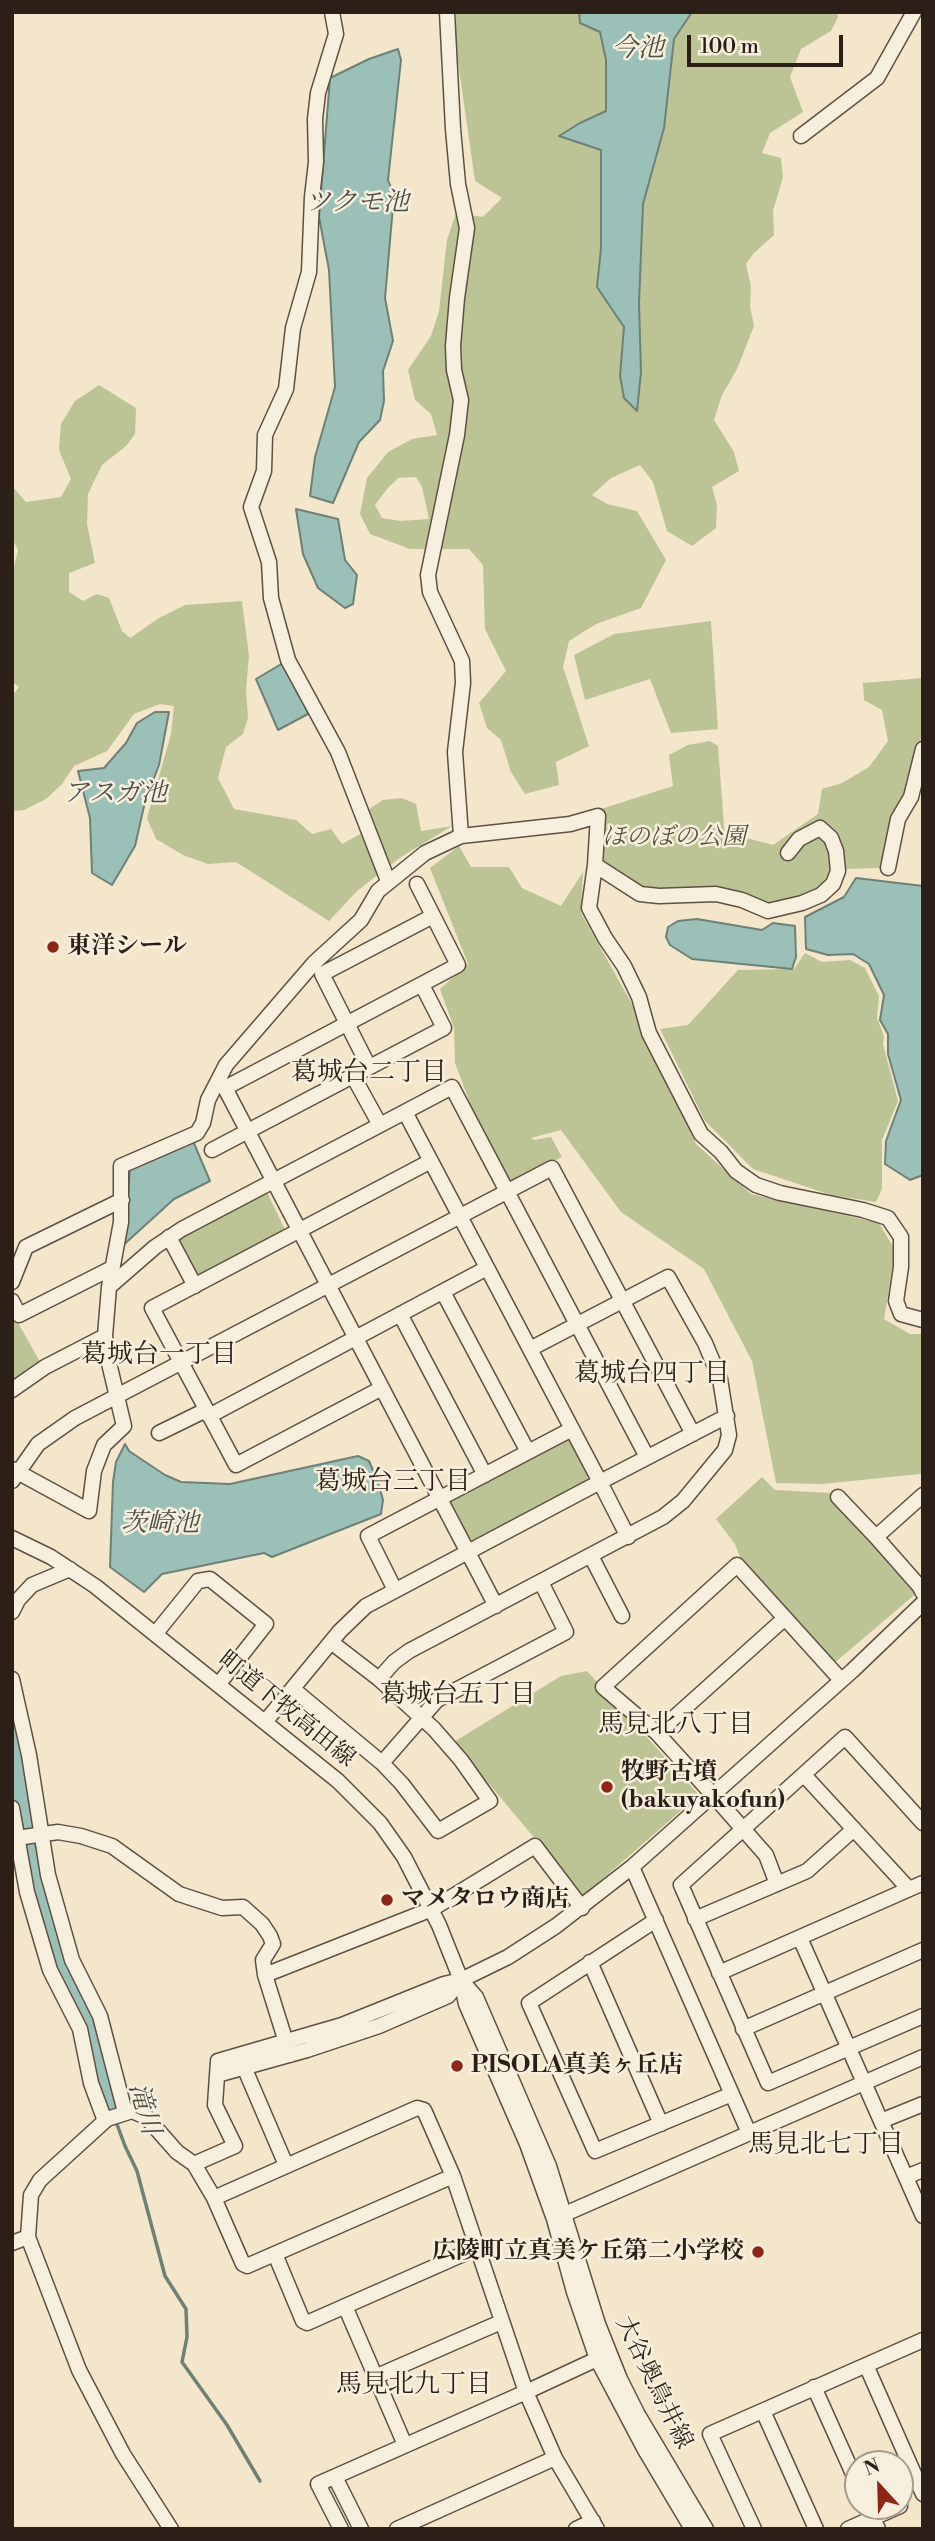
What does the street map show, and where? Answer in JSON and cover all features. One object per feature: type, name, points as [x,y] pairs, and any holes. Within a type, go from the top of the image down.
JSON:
[{"type":"street","points":[[332,12],[336,34],[318,93],[315,119],[316,162],[309,272],[293,328],[286,389],[265,435],[264,471],[251,507],[269,562],[271,598],[288,660],[338,752],[388,881]]},
{"type":"street","points":[[447,12],[458,184],[467,228],[453,346],[454,370],[461,400],[457,435],[428,575],[430,592],[462,661],[463,683],[455,752],[461,836]]},
{"type":"street","points":[[802,136],[877,78],[912,13]]},
{"type":"street","points":[[888,868],[898,819],[911,797],[923,749]]},
{"type":"street","points":[[693,1434],[552,1168],[116,1396],[49,1434],[14,1474],[89,1511],[94,1471],[104,1445],[124,1426],[116,1396],[105,1336],[109,1287],[118,1242],[122,1200],[121,1166],[197,1133],[203,1123],[208,1100],[226,1065],[314,963],[360,920],[378,891],[425,853],[461,836],[570,824],[598,816],[589,908],[624,966],[639,997],[649,1033],[701,1134],[721,1152],[736,1171],[756,1185],[780,1194],[863,1210],[888,1218],[901,1237],[901,1267],[896,1301],[901,1314],[923,1320]]},
{"type":"street","points":[[595,865],[640,894],[716,894],[768,911],[802,904],[821,895],[833,884],[838,871],[836,851],[831,838],[820,828],[799,839],[788,853]]},
{"type":"street","points":[[417,884],[458,965],[225,1088],[496,1606]]},
{"type":"street","points":[[369,1067],[322,974],[433,916]]},
{"type":"street","points":[[212,1150],[444,1028],[422,985]]},
{"type":"street","points":[[353,1076],[380,1125]]},
{"type":"street","points":[[109,1287],[169,1237],[452,1087],[648,1457]]},
{"type":"street","points":[[405,1112],[628,1537]]},
{"type":"street","points":[[382,1388],[236,1465],[152,1308],[431,1161]]},
{"type":"street","points":[[12,1282],[26,1247],[122,1200]]},
{"type":"street","points":[[169,1237],[195,1286]]},
{"type":"street","points":[[12,1301],[19,1315],[112,1268]]},
{"type":"street","points":[[159,1433],[208,1413],[487,1268]]},
{"type":"street","points":[[379,1679],[401,1656],[628,1537],[673,1509],[720,1457],[728,1443],[727,1416],[714,1362],[668,1277],[530,1349]]},
{"type":"street","points":[[443,1292],[528,1452]]},
{"type":"street","points":[[400,1314],[485,1475]]},
{"type":"street","points":[[12,1390],[45,1367],[105,1336]]},
{"type":"street","points":[[265,1722],[356,1614],[395,1590],[727,1416]]},
{"type":"street","points":[[395,1590],[368,1536],[572,1429]]},
{"type":"street","points":[[876,1537],[923,1495]]},
{"type":"street","points":[[838,1497],[923,1593]]},
{"type":"street","name":"町道下牧高田線","points":[[12,1538],[70,1569],[156,1633],[338,1781],[380,1823],[404,1857],[432,1909],[461,1980],[466,2004],[559,2217]]},
{"type":"street","points":[[591,1556],[622,1616]]},
{"type":"street","points":[[777,1884],[766,1855],[657,1733],[603,1687],[737,1565],[841,1680]]},
{"type":"street","points":[[12,1612],[18,1600],[32,1585],[70,1569]]},
{"type":"street","points":[[156,1633],[198,1581],[210,1579],[266,1624],[218,1685]]},
{"type":"street","points":[[382,1763],[437,1700],[566,1632],[541,1582]]},
{"type":"street","points":[[194,2164],[235,2146],[215,2105],[218,2068],[288,2048],[351,2036],[448,1996],[461,1980],[516,1952],[582,1908],[632,1867],[923,1603]]},
{"type":"street","points":[[657,1733],[785,1618]]},
{"type":"street","points":[[293,1689],[382,1763],[438,1831],[490,1801],[461,1760],[421,1716],[331,1642]]},
{"type":"street","points":[[12,1679],[24,1730],[48,1875],[72,1959],[100,2015],[125,2112]]},
{"type":"street","points":[[923,1823],[845,1737],[681,1885],[768,2083],[923,2016]]},
{"type":"street","points":[[719,1973],[916,1886],[854,1829],[804,1775]]},
{"type":"street","points":[[12,1808],[27,1892],[50,1970],[80,2029],[90,2074],[108,2119]]},
{"type":"street","points":[[695,1919],[807,1871],[854,1829]]},
{"type":"street","points":[[17,1838],[58,1832],[73,1834],[112,1846],[179,1894],[222,1908],[243,1907],[262,1924],[273,1944],[263,1960],[265,1975],[288,2048]]},
{"type":"street","points":[[265,1975],[432,1909],[535,1846],[582,1908]]},
{"type":"street","points":[[632,1867],[749,2133]]},
{"type":"street","points":[[656,1920],[529,2003],[595,2151],[732,2094]]},
{"type":"street","points":[[800,1938],[923,2216]]},
{"type":"street","points":[[743,2029],[923,1950]]},
{"type":"street","points":[[590,1962],[661,2124]]},
{"type":"street","points":[[692,2529],[645,2450],[597,2359],[575,2292],[559,2217],[923,2057]]},
{"type":"street","points":[[242,2061],[286,2165]]},
{"type":"street","points":[[90,2074],[112,2069]]},
{"type":"street","points":[[881,2121],[923,2104]]},
{"type":"street","points":[[214,2197],[417,2108],[424,2110],[453,2176],[526,2392],[555,2458],[595,2525],[576,2529]]},
{"type":"street","points":[[171,2529],[123,2454],[92,2398],[28,2237],[34,2187],[108,2119],[132,2111],[146,2117],[177,2152],[194,2164],[214,2197],[243,2264],[247,2266],[453,2176]]},
{"type":"street","points":[[906,2177],[923,2169]]},
{"type":"street","name":"大谷奥鳥井線","points":[[559,2217],[620,2379],[637,2413],[706,2529]]},
{"type":"street","points":[[12,2243],[28,2237]]},
{"type":"street","points":[[275,2254],[303,2321],[307,2323],[477,2248]]},
{"type":"street","points":[[345,2306],[405,2445]]},
{"type":"street","points":[[375,2377],[501,2322]]},
{"type":"street","points":[[754,2529],[710,2434],[866,2365],[921,2345]]},
{"type":"street","points":[[341,2529],[318,2484],[597,2359]]},
{"type":"street","points":[[866,2365],[923,2495]]},
{"type":"street","points":[[814,2387],[844,2454]]},
{"type":"street","points":[[763,2411],[817,2529]]},
{"type":"street","points":[[397,2529],[555,2458]]},
{"type":"street","points":[[335,2477],[361,2529]]},
{"type":"street","points":[[848,2529],[868,2520]]},
{"type":"green space","points":[[456,12],[579,12],[580,23],[600,32],[606,60],[606,112],[559,136],[601,150],[601,248],[597,287],[624,327],[620,376],[624,398],[637,410],[641,372],[639,303],[643,204],[664,128],[674,38],[692,12],[837,12],[838,17],[831,31],[801,49],[790,77],[803,112],[770,133],[762,153],[781,158],[783,177],[773,211],[774,235],[746,264],[754,326],[737,369],[722,395],[714,420],[734,452],[739,471],[712,487],[717,505],[716,528],[692,546],[667,531],[653,482],[640,465],[611,478],[592,495],[607,504],[637,511],[666,560],[641,608],[596,624],[569,641],[563,667],[589,746],[556,762],[559,785],[525,794],[511,772],[501,740],[487,728],[479,703],[506,671],[485,629],[483,565],[469,549],[410,549],[370,534],[360,514],[367,478],[388,452],[412,439],[437,435],[431,414],[415,400],[408,370],[431,336],[439,311],[447,240],[456,213],[483,217],[502,198],[475,181],[456,48]],"holes":[[[416,477],[422,487],[429,519],[400,521],[382,518],[375,505],[398,478]]]},
{"type":"green space","points":[[99,385],[136,408],[135,434],[126,446],[102,465],[88,494],[87,524],[95,563],[69,573],[69,592],[83,601],[97,594],[109,598],[122,631],[130,638],[159,618],[185,605],[242,601],[249,656],[246,690],[248,718],[243,734],[226,747],[218,778],[234,809],[296,820],[312,834],[331,829],[342,844],[362,833],[360,815],[383,800],[402,798],[416,804],[421,831],[452,826],[401,857],[357,891],[329,921],[236,862],[208,864],[183,855],[156,839],[147,818],[171,734],[174,706],[160,704],[134,714],[107,751],[74,766],[62,784],[46,799],[24,810],[12,811],[12,696],[19,687],[12,682],[12,575],[18,550],[12,538],[12,486],[26,502],[61,497],[71,479],[59,450],[61,424],[75,401]]},
{"type":"green space","points":[[711,621],[718,729],[671,733],[650,679],[585,700],[574,655],[614,634]]},
{"type":"green space","name":"ほのぼの公園","points":[[923,678],[921,738],[905,796],[889,833],[880,868],[845,869],[811,893],[771,906],[719,888],[645,889],[601,862],[601,809],[673,786],[669,755],[688,745],[710,741],[718,746],[725,839],[743,837],[773,845],[818,814],[822,789],[842,783],[869,767],[888,741],[882,710],[864,700],[863,683]]},
{"type":"green space","points":[[459,846],[471,867],[509,867],[522,888],[561,906],[583,872],[581,913],[637,1013],[696,1144],[751,1194],[879,1223],[895,1250],[884,1319],[910,1334],[923,1334],[923,1470],[920,1474],[822,1484],[776,1483],[752,1361],[704,1269],[621,1212],[561,1130],[531,1138],[534,1140],[551,1137],[562,1157],[509,1184],[464,1100],[470,1103],[455,1063],[454,1028],[440,989],[468,964],[430,868]]},
{"type":"green space","points":[[805,953],[822,962],[850,960],[865,968],[879,996],[877,1018],[884,1036],[883,1044],[898,1101],[882,1140],[882,1189],[876,1202],[831,1195],[753,1169],[705,1121],[660,1029],[688,1025],[738,970],[794,969]]},
{"type":"green space","points":[[267,1192],[286,1232],[198,1276],[176,1240]]},
{"type":"green space","points":[[12,1312],[39,1364],[12,1382]]},
{"type":"green space","points":[[565,1439],[570,1440],[588,1475],[587,1481],[474,1540],[466,1539],[450,1505],[452,1497]]},
{"type":"green space","points":[[762,1477],[775,1490],[831,1493],[919,1591],[832,1665],[741,1560],[735,1544],[716,1519]]},
{"type":"green space","points":[[587,1671],[699,1795],[583,1896],[454,1742],[561,1676]]},
{"type":"water","name":"今池","points":[[579,12],[692,12],[674,39],[664,128],[643,204],[639,303],[641,372],[637,411],[624,398],[620,376],[624,327],[597,287],[601,248],[601,150],[559,136],[606,111],[606,60],[600,32],[580,23]]},
{"type":"water","name":"ツクモ池","points":[[398,49],[401,60],[388,180],[394,195],[385,298],[393,341],[383,371],[384,401],[380,420],[359,442],[333,503],[310,496],[315,457],[335,387],[329,270],[319,217],[330,78],[369,59]]},
{"type":"water","points":[[296,509],[338,519],[345,560],[357,575],[353,604],[345,608],[318,588],[303,554]]},
{"type":"water","points":[[288,660],[308,714],[278,730],[256,679]]},
{"type":"water","name":"アスガ池","points":[[155,712],[169,712],[159,765],[145,802],[135,846],[112,885],[92,873],[90,818],[78,771],[104,768],[126,743],[137,723]]},
{"type":"water","points":[[856,878],[923,886],[923,1175],[910,1180],[885,1164],[886,1141],[901,1100],[888,1054],[888,1034],[880,1020],[884,995],[869,964],[853,954],[828,955],[806,949],[805,917],[844,897]]},
{"type":"water","points":[[697,919],[762,930],[773,923],[795,926],[796,957],[792,969],[692,959],[670,945],[666,937],[668,927],[678,921]]},
{"type":"water","points":[[193,1141],[210,1181],[174,1199],[119,1249],[126,1230],[130,1166]]},
{"type":"water","name":"茨崎池","points":[[125,1444],[129,1451],[165,1475],[181,1482],[230,1484],[358,1456],[369,1461],[378,1482],[383,1500],[381,1514],[272,1557],[264,1553],[162,1574],[144,1592],[110,1567],[113,1482],[116,1462]]},
{"type":"waterway","name":"滝川","points":[[12,1732],[40,1893],[65,1975],[90,2024],[113,2111]]},
{"type":"waterway","name":"滝川","points":[[115,2119],[137,2171],[165,2276],[186,2309],[187,2337],[182,2362],[227,2425],[260,2481]]},
{"type":"place","name":"東洋シール","points":[[53,947]]},
{"type":"place","name":"牧野古墳 (bakuyakofun)","points":[[607,1787]]},
{"type":"place","name":"マメタロウ商店","points":[[387,1900]]},
{"type":"place","name":"PISOLA真美ヶ丘店","points":[[457,2066]]},
{"type":"place","name":"広陵町立真美ケ丘第二小学校","points":[[758,2252]]},
{"type":"district","name":"葛城台二丁目","points":[[369,1074]]},
{"type":"district","name":"葛城台一丁目","points":[[159,1356]]},
{"type":"district","name":"葛城台四丁目","points":[[652,1375]]},
{"type":"district","name":"葛城台三丁目","points":[[393,1483]]},
{"type":"district","name":"葛城台五丁目","points":[[458,1696]]},
{"type":"district","name":"馬見北八丁目","points":[[676,1726]]},
{"type":"district","name":"馬見北七丁目","points":[[826,2146]]},
{"type":"district","name":"馬見北九丁目","points":[[414,2386]]}]
